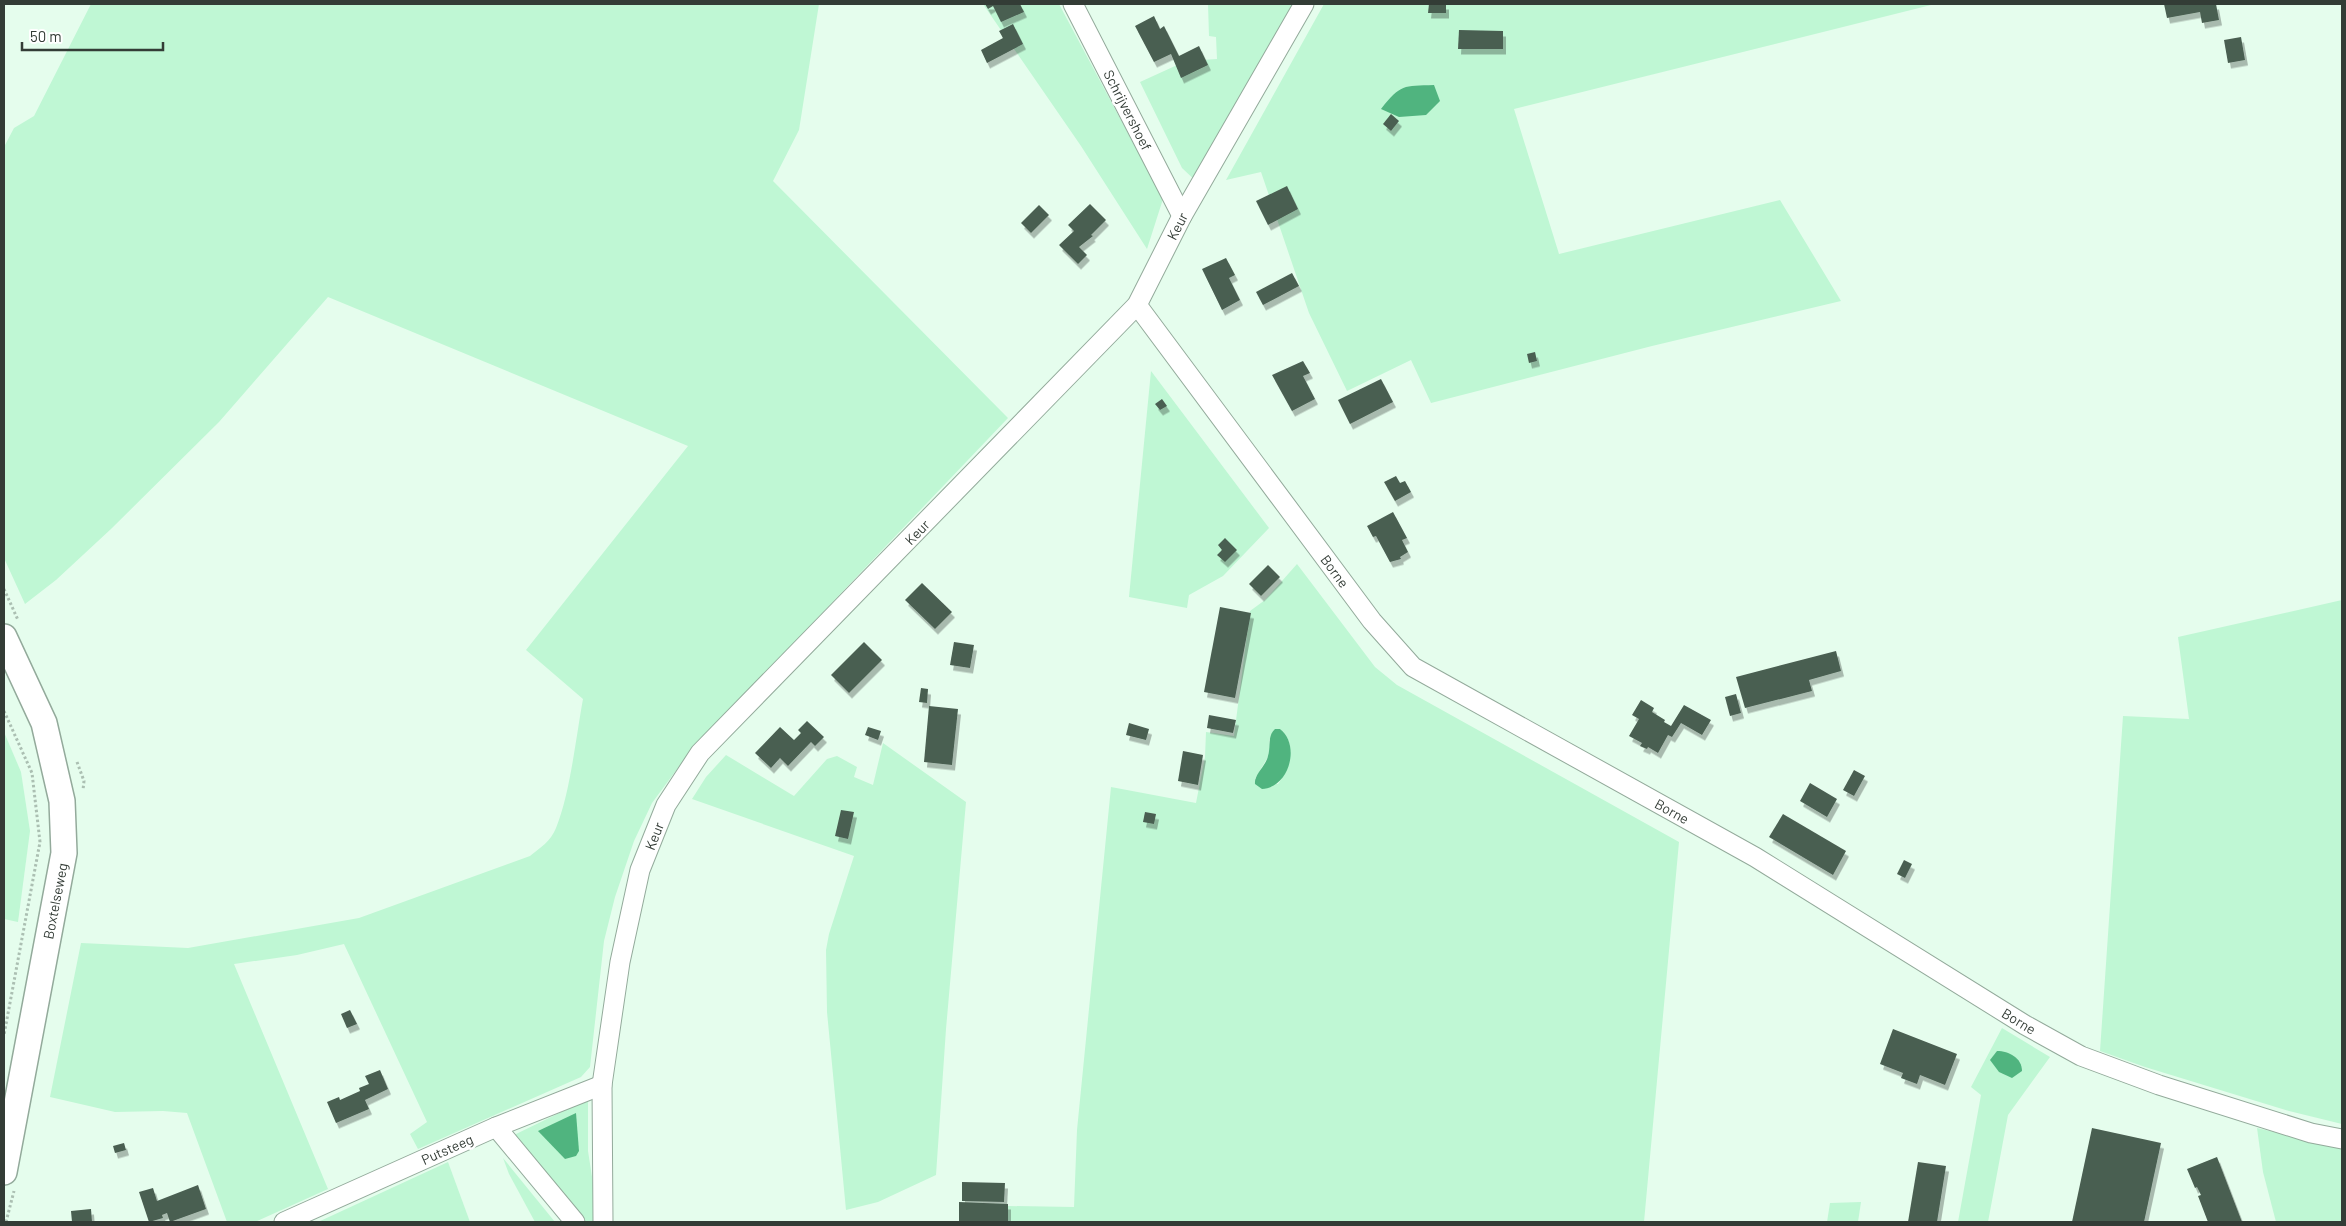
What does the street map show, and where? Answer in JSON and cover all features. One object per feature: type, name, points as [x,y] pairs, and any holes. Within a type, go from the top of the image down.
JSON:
[{"type":"main road","name":"Boxtelseweg","points":[[4,637],[44,723],[62,801],[64,853],[4,1172]]},
{"type":"street","name":"Schrijvershoef","points":[[1073,4],[1182,216]]},
{"type":"street","name":"Keur","points":[[603,1222],[602,1086],[620,962],[640,870],[666,806],[700,753],[1137,305],[1182,216],[1304,4]]},
{"type":"street","name":"Borne","points":[[1137,305],[1372,620],[1413,666],[1755,857],[2025,1025],[2081,1056],[2158,1085],[2311,1133],[2342,1139]]},
{"type":"street","points":[[575,1222],[496,1127],[602,1086]]},
{"type":"street","name":"Putsteeg","points":[[284,1222],[496,1127]]},
{"type":"path","name":"Boxtelseweg","points":[[4,711],[32,774],[40,842],[4,1035]]},
{"type":"shaded area","points":[[91,4],[819,4],[799,130],[773,181],[1008,418],[744,695],[680,765],[652,803],[634,841],[615,897],[604,941],[590,1067],[581,1077],[418,1149],[410,1134],[427,1122],[344,944],[297,955],[234,964],[328,1189],[255,1222],[227,1222],[187,1113],[163,1111],[115,1112],[50,1097],[81,943],[188,948],[359,918],[530,856],[541,847],[554,833],[561,814],[569,782],[583,699],[526,650],[688,446],[328,297],[219,422],[111,529],[56,580],[25,604],[4,558],[4,147],[14,128],[34,116]]},
{"type":"shaded area","points":[[983,4],[1059,4],[1163,199],[1147,249],[1081,146]]},
{"type":"shaded area","points":[[1208,4],[1301,4],[1199,184],[1182,168],[1140,82],[1186,61],[1217,59],[1216,37],[1209,36]]},
{"type":"shaded area","points":[[1324,4],[1935,4],[1514,109],[1559,254],[1780,200],[1841,301],[1652,346],[1431,403],[1411,360],[1347,391],[1309,313],[1261,172],[1226,180]]},
{"type":"shaded area","points":[[1434,85],[1440,101],[1426,115],[1399,117],[1381,109],[1393,95],[1403,88]]},
{"type":"shaded area","points":[[1151,371],[1269,528],[1223,576],[1189,595],[1187,608],[1129,597]]},
{"type":"shaded area","points":[[1297,564],[1375,667],[1397,685],[1679,842],[1644,1222],[1008,1222],[1008,1206],[1074,1207],[1077,1130],[1111,787],[1196,803],[1205,757],[1206,732],[1234,736],[1250,611],[1265,600]],"holes":[[[1280,729],[1289,741],[1290,756],[1282,778],[1278,784],[1255,779],[1269,755],[1269,740]]]},
{"type":"shaded area","points":[[2342,600],[2342,1124],[2289,1111],[2145,1067],[2100,1051],[2123,716],[2189,719],[2178,637]]},
{"type":"shaded area","points":[[1275,729],[1280,729],[1290,745],[1289,765],[1279,781],[1271,787],[1262,789],[1255,784],[1255,780],[1267,760],[1270,738]]},
{"type":"shaded area","points":[[4,732],[21,772],[30,831],[18,922],[4,919]]},
{"type":"shaded area","points":[[883,743],[966,802],[946,1029],[936,1175],[878,1202],[846,1210],[827,1012],[826,950],[829,934],[854,856],[692,799],[706,777],[726,755],[794,796],[827,759],[837,756],[857,767],[854,777],[873,785]]},
{"type":"shaded area","points":[[2002,1028],[2050,1057],[2008,1115],[1988,1222],[1958,1222],[1981,1095],[1971,1087]]},
{"type":"shaded area","points":[[1997,1051],[2006,1052],[2014,1056],[2020,1062],[2022,1071],[2012,1078],[1999,1072],[1990,1060]]},
{"type":"shaded area","points":[[588,1099],[588,1151],[599,1222],[585,1222],[514,1135]]},
{"type":"shaded area","points":[[576,1113],[579,1151],[576,1156],[565,1159],[538,1131]]},
{"type":"shaded area","points":[[2257,1128],[2342,1148],[2342,1222],[2276,1222],[2263,1172]]},
{"type":"shaded area","points":[[503,1158],[555,1222],[535,1222],[509,1174]]},
{"type":"shaded area","points":[[448,1162],[470,1222],[318,1222]]},
{"type":"shaded area","points":[[1861,1202],[1858,1222],[1827,1222],[1830,1203]]},
{"type":"building","points":[[985,4],[1020,4],[1024,12],[1001,22],[993,6],[988,9]]},
{"type":"building","points":[[1429,4],[1446,4],[1446,13],[1428,13]]},
{"type":"building","points":[[2164,4],[2216,4],[2219,20],[2202,23],[2200,12],[2167,18]]},
{"type":"building","points":[[1154,16],[1160,29],[1164,26],[1179,56],[1199,46],[1208,65],[1181,78],[1171,54],[1154,62],[1135,26]]},
{"type":"building","points":[[1013,24],[1023,44],[987,63],[981,50],[1003,38],[999,31]]},
{"type":"building","points":[[1459,30],[1503,31],[1503,49],[1458,49]]},
{"type":"building","points":[[2241,37],[2245,60],[2228,63],[2224,40]]},
{"type":"building","points":[[1391,114],[1399,121],[1391,131],[1383,124]]},
{"type":"building","points":[[1287,186],[1298,209],[1268,225],[1256,201]]},
{"type":"building","points":[[1090,204],[1106,220],[1091,235],[1093,236],[1079,247],[1087,255],[1078,264],[1059,245],[1074,231],[1068,225]]},
{"type":"building","points":[[1039,205],[1049,215],[1031,233],[1021,223]]},
{"type":"building","points":[[1226,258],[1235,275],[1229,278],[1240,300],[1222,310],[1202,269]]},
{"type":"building","points":[[1292,273],[1299,286],[1263,305],[1256,292]]},
{"type":"building","points":[[1535,352],[1537,361],[1529,363],[1527,354]]},
{"type":"building","points":[[1303,361],[1310,373],[1303,376],[1315,399],[1292,411],[1272,375]]},
{"type":"building","points":[[1381,379],[1393,402],[1350,424],[1338,400]]},
{"type":"building","points":[[1162,399],[1167,406],[1160,410],[1155,404]]},
{"type":"building","points":[[1396,476],[1400,483],[1405,481],[1411,492],[1395,501],[1384,482]]},
{"type":"building","points":[[1393,512],[1407,538],[1402,540],[1408,552],[1400,557],[1401,559],[1390,562],[1376,536],[1373,537],[1367,526]]},
{"type":"building","points":[[1225,538],[1237,550],[1225,562],[1217,555],[1222,550],[1218,545]]},
{"type":"building","points":[[1268,565],[1280,577],[1261,596],[1249,584]]},
{"type":"building","points":[[922,583],[952,612],[935,629],[905,600]]},
{"type":"building","points":[[1220,607],[1251,613],[1235,698],[1204,692]]},
{"type":"building","points":[[864,642],[882,660],[849,693],[831,675]]},
{"type":"building","points":[[954,642],[974,645],[970,668],[950,665]]},
{"type":"building","points":[[1836,651],[1841,671],[1809,680],[1812,691],[1745,708],[1736,677]]},
{"type":"building","points":[[921,688],[928,689],[927,703],[919,702]]},
{"type":"building","points":[[1736,694],[1741,713],[1730,716],[1725,697]]},
{"type":"building","points":[[1641,700],[1654,708],[1652,712],[1671,726],[1684,705],[1711,720],[1702,735],[1681,723],[1672,737],[1668,735],[1658,753],[1648,747],[1647,749],[1640,746],[1642,743],[1629,736],[1639,719],[1632,715]]},
{"type":"building","points":[[929,706],[958,709],[952,765],[924,762]]},
{"type":"building","points":[[1209,715],[1236,720],[1233,733],[1207,728]]},
{"type":"building","points":[[807,721],[824,737],[815,746],[811,742],[788,766],[780,758],[771,768],[755,753],[780,727],[794,740],[801,733],[798,730]]},
{"type":"building","points":[[1129,723],[1149,729],[1146,740],[1126,735]]},
{"type":"building","points":[[868,727],[881,731],[878,740],[865,735]]},
{"type":"building","points":[[1183,751],[1203,755],[1198,785],[1178,781]]},
{"type":"building","points":[[1854,770],[1865,776],[1854,796],[1843,790]]},
{"type":"building","points":[[1810,783],[1837,799],[1827,817],[1800,801]]},
{"type":"building","points":[[841,810],[854,812],[848,839],[835,836]]},
{"type":"building","points":[[1145,812],[1156,814],[1154,824],[1143,822]]},
{"type":"building","points":[[1783,814],[1846,851],[1833,875],[1769,837]]},
{"type":"building","points":[[1904,860],[1912,864],[1905,878],[1897,874]]},
{"type":"building","points":[[350,1010],[357,1024],[347,1028],[341,1014]]},
{"type":"building","points":[[1893,1029],[1957,1054],[1945,1085],[1920,1075],[1917,1084],[1901,1078],[1903,1073],[1880,1064]]},
{"type":"building","points":[[380,1070],[388,1089],[365,1100],[369,1109],[336,1123],[327,1102],[339,1097],[340,1100],[360,1091],[359,1088],[369,1084],[365,1076]]},
{"type":"building","points":[[2092,1128],[2161,1143],[2144,1222],[2072,1222]]},
{"type":"building","points":[[124,1143],[126,1150],[115,1153],[113,1146]]},
{"type":"building","points":[[2217,1157],[2242,1222],[2208,1222],[2198,1196],[2201,1195],[2197,1187],[2195,1188],[2187,1169]]},
{"type":"building","points":[[1918,1162],[1946,1166],[1937,1222],[1908,1222]]},
{"type":"building","points":[[962,1182],[1005,1183],[1004,1202],[962,1201]]},
{"type":"building","points":[[198,1185],[206,1209],[170,1222],[167,1213],[162,1215],[163,1218],[149,1222],[139,1192],[153,1188],[157,1201]]},
{"type":"building","points":[[959,1202],[1008,1204],[1008,1222],[959,1222]]},
{"type":"building","points":[[91,1209],[92,1222],[72,1222],[71,1211]]}]
